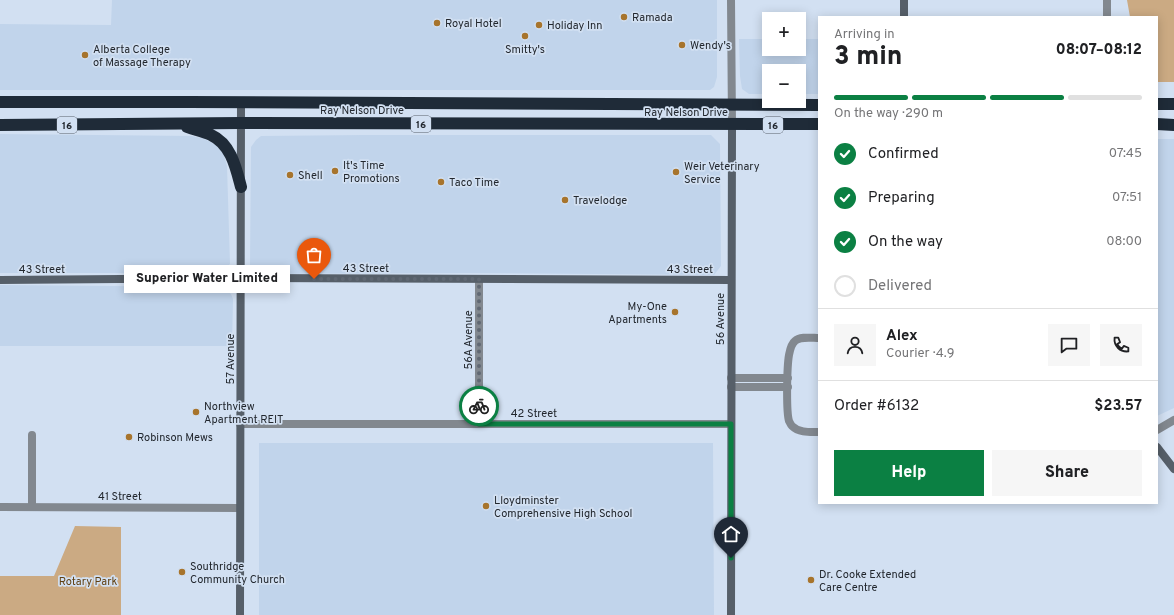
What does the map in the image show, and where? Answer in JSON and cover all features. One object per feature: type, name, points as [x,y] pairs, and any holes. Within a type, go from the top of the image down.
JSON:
[{"type":"highway","name":"Ray Nelson Drive","points":[[0,102],[818,105]]},
{"type":"highway","points":[[1158,104],[1174,104]]},
{"type":"highway","name":"Ray Nelson Drive","points":[[0,125],[241,123],[818,124]]},
{"type":"highway","points":[[176,124],[212,135],[223,144],[230,152],[241,187]]},
{"type":"highway","points":[[1158,124],[1174,125]]},
{"type":"street","name":"56 Avenue","points":[[731,0],[731,615]]},
{"type":"street","points":[[904,0],[904,16]]},
{"type":"street","points":[[1107,0],[1107,16]]},
{"type":"street","name":"57 Avenue","points":[[240,615],[241,103]]},
{"type":"street","name":"43 Street","points":[[0,280],[241,278],[731,280]]},
{"type":"street","name":"56A Avenue","points":[[479,279],[479,424]]},
{"type":"street","points":[[818,338],[798,339],[794,342],[789,356],[788,378],[789,420],[791,425],[797,430],[805,432],[818,432]]},
{"type":"street","points":[[731,378],[788,378]]},
{"type":"street","points":[[731,387],[788,387]]},
{"type":"street","points":[[1158,429],[1174,420]]},
{"type":"street","name":"42 Street","points":[[240,424],[731,424]]},
{"type":"street","points":[[32,435],[32,507]]},
{"type":"street","points":[[1158,448],[1174,469]]},
{"type":"street","name":"41 Street","points":[[0,507],[240,508]]},
{"type":"shaded area","points":[[112,0],[717,0],[717,77],[714,87],[710,90],[0,90],[0,24],[111,25]]},
{"type":"shaded area","points":[[739,39],[762,39],[762,56],[806,56],[806,39],[818,39],[818,94],[806,94],[806,64],[762,64],[762,94],[749,94],[742,89],[740,76]]},
{"type":"shaded area","points":[[0,134],[192,136],[202,138],[215,144],[223,152],[227,166],[230,264],[220,273],[0,273]]},
{"type":"shaded area","points":[[711,135],[720,144],[721,266],[714,275],[464,273],[255,274],[250,267],[251,147],[256,140],[261,136]]},
{"type":"shaded area","points":[[1158,139],[1174,139],[1174,408],[1158,416]]},
{"type":"shaded area","points":[[0,285],[222,287],[231,294],[233,299],[232,346],[0,346]]},
{"type":"shaded area","name":"Lloydminster Comprehensive High School","points":[[259,443],[713,443],[714,615],[259,615]]},
{"type":"green space","points":[[1127,0],[1174,0],[1174,82],[1158,82],[1158,16],[1130,16]]},
{"type":"green space","name":"Rotary Park","points":[[75,526],[121,527],[121,615],[0,615],[0,576],[54,576]]},
{"type":"way so far","points":[[314,279],[479,279],[479,406]]},
{"type":"place","name":"Ramada","points":[[624,17]]},
{"type":"place","name":"Royal Hotel","points":[[437,23]]},
{"type":"place","name":"Holiday Inn","points":[[539,25]]},
{"type":"place","name":"Smitty's","points":[[525,36]]},
{"type":"place","name":"Wendy's","points":[[682,45]]},
{"type":"place","name":"Alberta College of Massage Therapy","points":[[85,55]]},
{"type":"place","name":"It's Time Promotions","points":[[335,171]]},
{"type":"place","name":"Weir Veterinary Service","points":[[676,172]]},
{"type":"place","name":"Shell","points":[[290,175]]},
{"type":"place","name":"Taco Time","points":[[441,182]]},
{"type":"place","name":"Travelodge","points":[[565,200]]},
{"type":"place","name":"Superior Water Limited","points":[[314,279]]},
{"type":"place","name":"My-One Apartments","points":[[675,312]]},
{"type":"place","name":"Northview Apartment REIT","points":[[196,412]]},
{"type":"place","name":"Robinson Mews","points":[[129,437]]},
{"type":"place","name":"Lloydminster Comprehensive High School","points":[[486,506]]},
{"type":"place","name":"Southridge Community Church","points":[[182,572]]},
{"type":"place","name":"Dr. Cooke Extended Care Centre","points":[[811,580]]},
{"type":"route","points":[[479,406],[479,424],[731,424],[731,558]]}]
